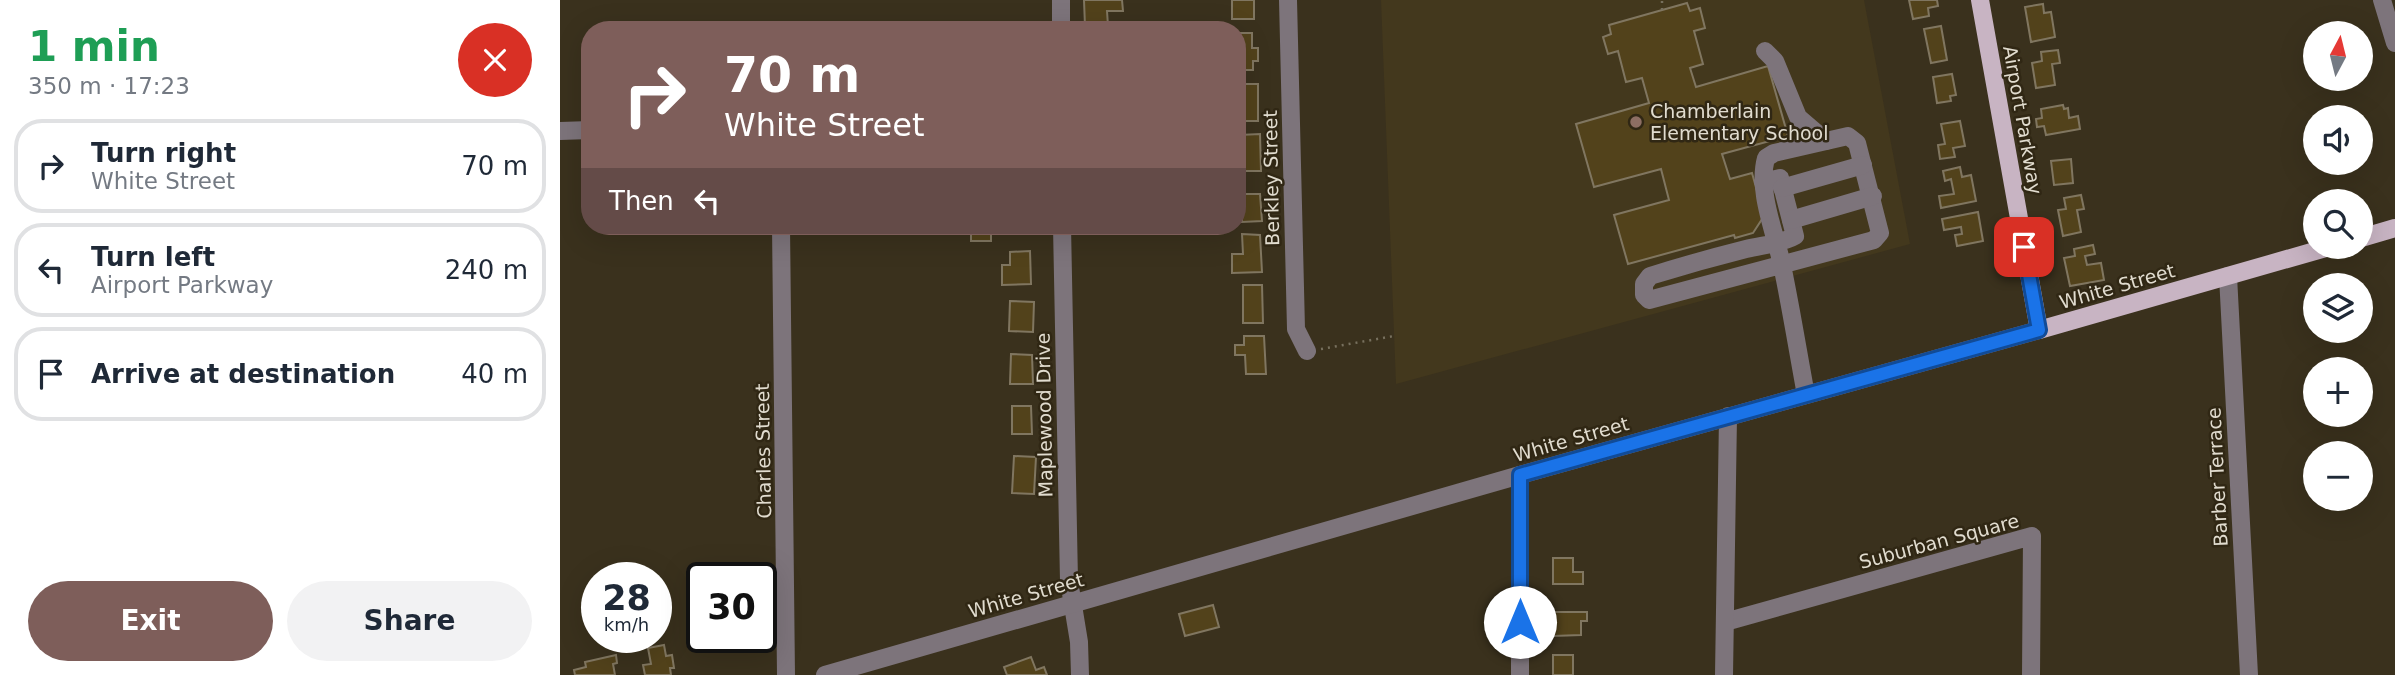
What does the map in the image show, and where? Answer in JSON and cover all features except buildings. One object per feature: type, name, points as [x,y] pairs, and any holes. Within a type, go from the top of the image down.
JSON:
[{"type":"main road","name":"Airport Parkway","points":[[1980,0],[2039,330]]},
{"type":"main road","points":[[2373,234],[2395,228]]},
{"type":"main road","name":"White Street","points":[[2039,330],[2303,254]]},
{"type":"street","points":[[1061,0],[1061,21]]},
{"type":"street","name":"Berkley Street","points":[[1288,0],[1296,329],[1298,340],[1307,351]]},
{"type":"street","points":[[2382,0],[2395,43]]},
{"type":"street","points":[[1765,51],[1775,61],[1798,117],[1826,141]]},
{"type":"street","points":[[560,131],[581,130]]},
{"type":"street","points":[[1763,182],[1780,178],[1795,236],[1777,242],[1650,276],[1644,284],[1644,295],[1649,300],[1782,267],[1874,240],[1880,233],[1873,196],[1857,143],[1848,136],[1766,158],[1763,182],[1777,242],[1782,267],[1806,395]]},
{"type":"street","points":[[1782,188],[1863,165]]},
{"type":"street","points":[[1791,220],[1873,196]]},
{"type":"street","name":"Charles Street","points":[[781,235],[786,675]]},
{"type":"street","name":"Maplewood Drive","points":[[1062,235],[1070,604],[1079,642],[1080,675]]},
{"type":"street","name":"Barber Terrace","points":[[2228,276],[2249,675]]},
{"type":"street","name":"White Street","points":[[825,675],[1520,475],[2039,330]]},
{"type":"street","points":[[1724,675],[1728,416]]},
{"type":"street","points":[[1520,475],[1520,675]]},
{"type":"street","name":"Suburban Square","points":[[1725,622],[2032,536],[2031,675]]},
{"type":"path","points":[[1662,0],[1662,10]]},
{"type":"path","points":[[1307,351],[1394,336]]},
{"type":"shaded area","name":"Chamberlain Elementary School","points":[[1381,0],[1864,0],[1910,244],[1396,384]]},
{"type":"place","name":"Chamberlain Elementary School","points":[[1636,122]]},
{"type":"route","points":[[1520,622],[1520,475],[2039,330],[2024,247]]}]
